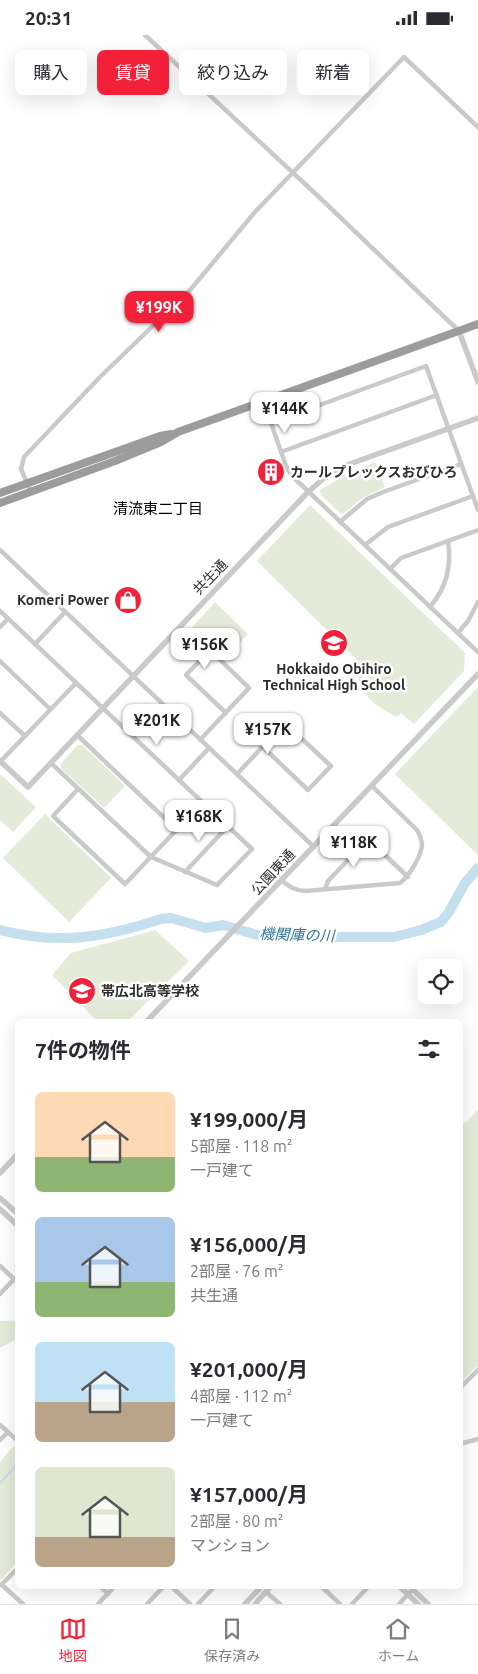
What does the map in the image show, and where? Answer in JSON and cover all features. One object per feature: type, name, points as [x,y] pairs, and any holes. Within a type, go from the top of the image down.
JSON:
[{"type":"highway","points":[[0,503],[115,461],[178,433],[478,324]]},
{"type":"highway","points":[[0,493],[160,436],[178,433]]},
{"type":"street","points":[[145,35],[459,331],[478,382]]},
{"type":"street","points":[[31,492],[21,469],[24,457],[99,378],[191,289],[255,212],[404,57],[478,127]]},
{"type":"street","points":[[478,510],[426,366],[271,423],[292,476],[478,652]]},
{"type":"street","points":[[281,452],[436,395]]},
{"type":"street","name":"共生通","points":[[0,761],[28,787],[308,492],[323,479],[344,466],[478,418]]},
{"type":"street","points":[[340,522],[367,499],[461,464]]},
{"type":"street","points":[[365,545],[388,527],[473,496]]},
{"type":"street","points":[[390,569],[401,558],[478,530]]},
{"type":"street","points":[[430,607],[443,590],[448,575],[450,553],[448,541]]},
{"type":"street","points":[[0,550],[314,847]]},
{"type":"street","points":[[458,633],[468,621],[478,601]]},
{"type":"street","points":[[0,611],[252,849],[217,885],[184,872],[151,857],[51,763]]},
{"type":"street","points":[[35,643],[65,611]]},
{"type":"street","points":[[0,627],[8,619]]},
{"type":"street","points":[[200,740],[226,713],[249,688],[210,651],[186,675],[226,713]]},
{"type":"street","points":[[0,661],[50,709]]},
{"type":"street","name":"公園東通","points":[[149,1019],[232,934],[478,673]]},
{"type":"street","points":[[0,761],[76,683]]},
{"type":"street","points":[[0,713],[25,736]]},
{"type":"street","points":[[237,774],[262,747],[285,723],[331,766],[308,790],[262,747]]},
{"type":"street","points":[[77,735],[177,830]]},
{"type":"street","points":[[179,780],[209,748]]},
{"type":"street","points":[[282,881],[298,891],[400,883],[408,877],[422,845],[420,837],[417,830],[372,786]]},
{"type":"street","points":[[78,789],[53,816],[125,884],[202,803]]},
{"type":"street","points":[[184,872],[228,826]]},
{"type":"street","points":[[325,889],[328,881],[368,839],[408,877]]},
{"type":"street","points":[[0,1173],[15,1157]]},
{"type":"street","points":[[0,1198],[15,1211]]},
{"type":"street","points":[[0,1209],[15,1223]]},
{"type":"street","points":[[0,1266],[15,1276]]},
{"type":"street","points":[[0,1294],[15,1278]]},
{"type":"street","points":[[463,1385],[478,1370]]},
{"type":"street","points":[[0,1425],[15,1437]]},
{"type":"street","points":[[0,1440],[8,1432]]},
{"type":"street","points":[[463,1442],[478,1439]]},
{"type":"street","points":[[15,1571],[1,1586],[23,1604]]},
{"type":"street","points":[[103,1589],[108,1593]]},
{"type":"street","points":[[98,1604],[112,1589]]},
{"type":"street","points":[[147,1604],[161,1589]]},
{"type":"street","points":[[174,1589],[190,1604]]},
{"type":"street","points":[[198,1604],[212,1589]]},
{"type":"street","points":[[245,1604],[259,1589]]},
{"type":"street","points":[[255,1604],[268,1589]]},
{"type":"street","points":[[324,1589],[340,1604]]},
{"type":"street","points":[[352,1604],[366,1589]]},
{"type":"street","points":[[402,1589],[418,1604]]},
{"type":"street","points":[[399,1604],[408,1595],[411,1589]]},
{"type":"street","points":[[412,1589],[428,1604]]},
{"type":"street","points":[[266,1591],[280,1604]]},
{"type":"green space","points":[[375,462],[385,487],[364,497],[344,513],[340,513],[321,495],[320,490],[345,475]]},
{"type":"green space","points":[[310,505],[465,653],[464,671],[414,724],[401,713],[397,717],[387,712],[366,695],[359,680],[356,659],[257,561]]},
{"type":"green space","points":[[215,602],[248,634],[225,658],[192,627]]},
{"type":"green space","points":[[478,687],[478,855],[395,774]]},
{"type":"green space","points":[[78,745],[82,745],[125,786],[104,808],[61,768],[61,763]]},
{"type":"green space","points":[[0,774],[36,807],[13,832],[0,820]]},
{"type":"green space","points":[[45,814],[111,878],[69,922],[3,858]]},
{"type":"green space","points":[[155,930],[189,961],[130,1019],[95,1019],[52,975],[71,953]]},
{"type":"green space","points":[[478,1109],[478,1365],[463,1381],[463,1123],[467,1122]]},
{"type":"green space","points":[[0,1321],[15,1322],[15,1340],[0,1348]]},
{"type":"green space","points":[[15,1446],[15,1564],[0,1581],[0,1462]]},
{"type":"waterway","name":"機関庫の川","points":[[0,930],[42,937],[81,937],[120,931],[161,919],[171,918],[206,928],[223,925],[265,937],[394,937],[421,930],[441,922],[449,912],[465,883],[478,868]]},
{"type":"waterway","points":[[0,1483],[15,1467]]},
{"type":"place","name":"カールプレックスおびひろ","points":[[271,472]]},
{"type":"place","name":"Komeri Power","points":[[128,600]]},
{"type":"place","name":"Hokkaido Obihiro Technical High School","points":[[334,643]]},
{"type":"place","name":"帯広北高等学校","points":[[82,991]]},
{"type":"district","name":"清流東二丁目","points":[[158,509]]}]
